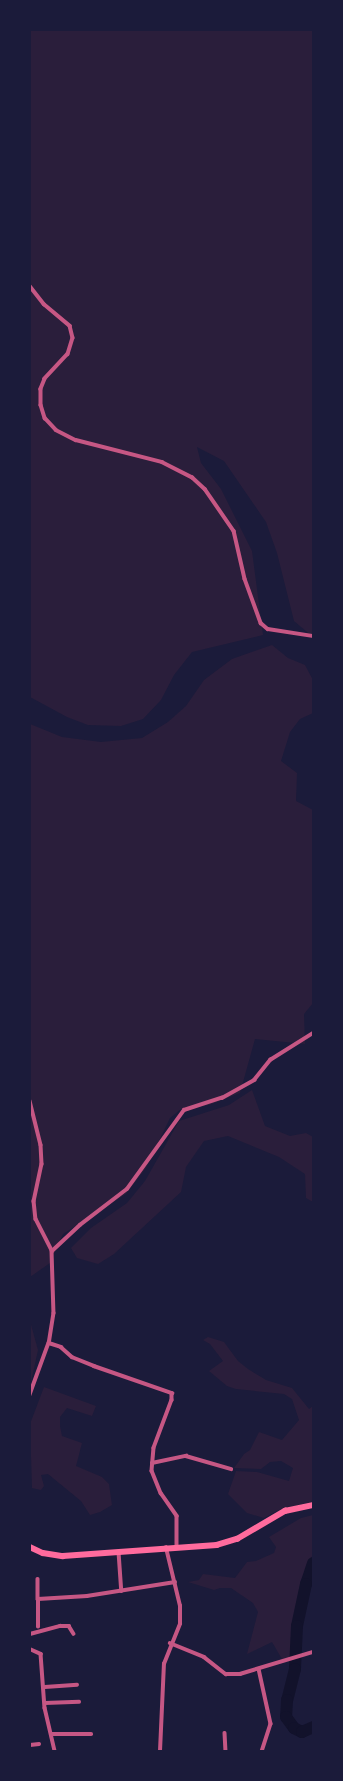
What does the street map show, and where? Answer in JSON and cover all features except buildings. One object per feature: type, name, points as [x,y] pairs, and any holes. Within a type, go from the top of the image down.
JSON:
[{"type":"main road","points":[[30,1547],[43,1553],[63,1556],[217,1545],[230,1541],[285,1511],[313,1505]]},
{"type":"street","points":[[30,286],[44,304],[70,326],[73,338],[68,354],[45,379],[41,389],[41,405],[45,418],[56,430],[76,440],[162,462],[192,477],[205,489],[234,531],[245,579],[261,623],[268,628],[313,636]]},
{"type":"street","points":[[52,1251],[80,1225],[127,1189],[184,1110],[222,1098],[254,1080],[270,1060],[313,1033]]},
{"type":"street","points":[[30,1100],[41,1145],[42,1164],[34,1201],[36,1219],[52,1251],[54,1313],[50,1343],[30,1395]]},
{"type":"street","points":[[50,1343],[61,1347],[72,1357],[172,1393],[152,1463],[152,1471],[161,1493],[177,1516],[177,1547]]},
{"type":"street","points":[[152,1463],[186,1456],[231,1469]]},
{"type":"street","points":[[160,1751],[164,1664],[170,1644],[180,1624],[175,1582],[166,1548]]},
{"type":"street","points":[[119,1552],[122,1591]]},
{"type":"street","points":[[38,1579],[38,1627]]},
{"type":"street","points":[[38,1599],[122,1591],[175,1582]]},
{"type":"street","points":[[30,1634],[60,1626],[69,1626],[74,1634]]},
{"type":"street","points":[[170,1644],[204,1657],[226,1674],[260,1668],[281,1660],[308,1655],[313,1652]]},
{"type":"street","points":[[30,1649],[41,1654],[45,1687],[45,1704],[55,1751]]},
{"type":"street","points":[[260,1668],[271,1724],[262,1751]]},
{"type":"street","points":[[45,1687],[77,1685]]},
{"type":"street","points":[[45,1704],[79,1702]]},
{"type":"street","points":[[225,1733],[226,1751]]},
{"type":"street","points":[[52,1734],[91,1734]]},
{"type":"street","points":[[30,1745],[39,1744]]},
{"type":"shaded area","points":[[30,30],[313,30],[313,637],[294,621],[277,553],[266,522],[224,461],[197,447],[201,463],[221,489],[252,551],[263,635],[192,652],[174,675],[161,700],[143,719],[121,726],[88,725],[67,717],[30,697]]},
{"type":"shaded area","points":[[272,645],[288,658],[305,665],[313,680],[313,713],[300,719],[290,732],[281,761],[297,773],[296,801],[313,810],[313,1003],[304,1014],[305,1044],[255,1039],[240,1093],[209,1105],[181,1109],[170,1118],[146,1168],[126,1194],[63,1234],[50,1263],[30,1277],[30,724],[62,737],[101,742],[142,738],[168,722],[186,706],[204,680],[232,659]]},
{"type":"shaded area","points":[[252,1090],[265,1126],[290,1136],[306,1133],[313,1137],[313,1202],[306,1198],[305,1174],[279,1157],[228,1136],[204,1141],[186,1167],[181,1192],[114,1254],[98,1264],[77,1258],[71,1248],[91,1228],[127,1203],[145,1181],[179,1121],[229,1105]]},
{"type":"shaded area","points":[[30,1321],[38,1350],[30,1387]]},
{"type":"shaded area","points":[[208,1337],[224,1342],[238,1361],[248,1369],[266,1380],[292,1388],[309,1409],[313,1406],[313,1502],[283,1508],[264,1518],[247,1513],[228,1494],[236,1471],[257,1472],[289,1481],[293,1468],[281,1461],[270,1462],[261,1469],[234,1468],[244,1454],[250,1450],[259,1432],[282,1440],[299,1420],[292,1399],[284,1394],[236,1389],[227,1386],[209,1371],[223,1361],[210,1344],[203,1340]]},
{"type":"shaded area","points":[[44,1387],[96,1406],[92,1416],[67,1408],[60,1417],[60,1426],[62,1436],[82,1443],[76,1466],[102,1477],[109,1484],[112,1505],[100,1512],[90,1515],[81,1501],[48,1474],[41,1475],[44,1486],[41,1490],[32,1488],[30,1424]]},
{"type":"shaded area","points":[[313,1515],[313,1554],[301,1580],[291,1636],[291,1658],[282,1659],[272,1642],[247,1654],[258,1612],[253,1603],[231,1588],[220,1588],[214,1590],[188,1582],[199,1580],[203,1574],[235,1578],[247,1562],[256,1561],[274,1553],[276,1547],[269,1537],[301,1518]]},
{"type":"waterway","points":[[313,1563],[306,1584],[297,1626],[295,1669],[287,1700],[286,1717],[294,1728],[302,1732],[313,1727]]}]
